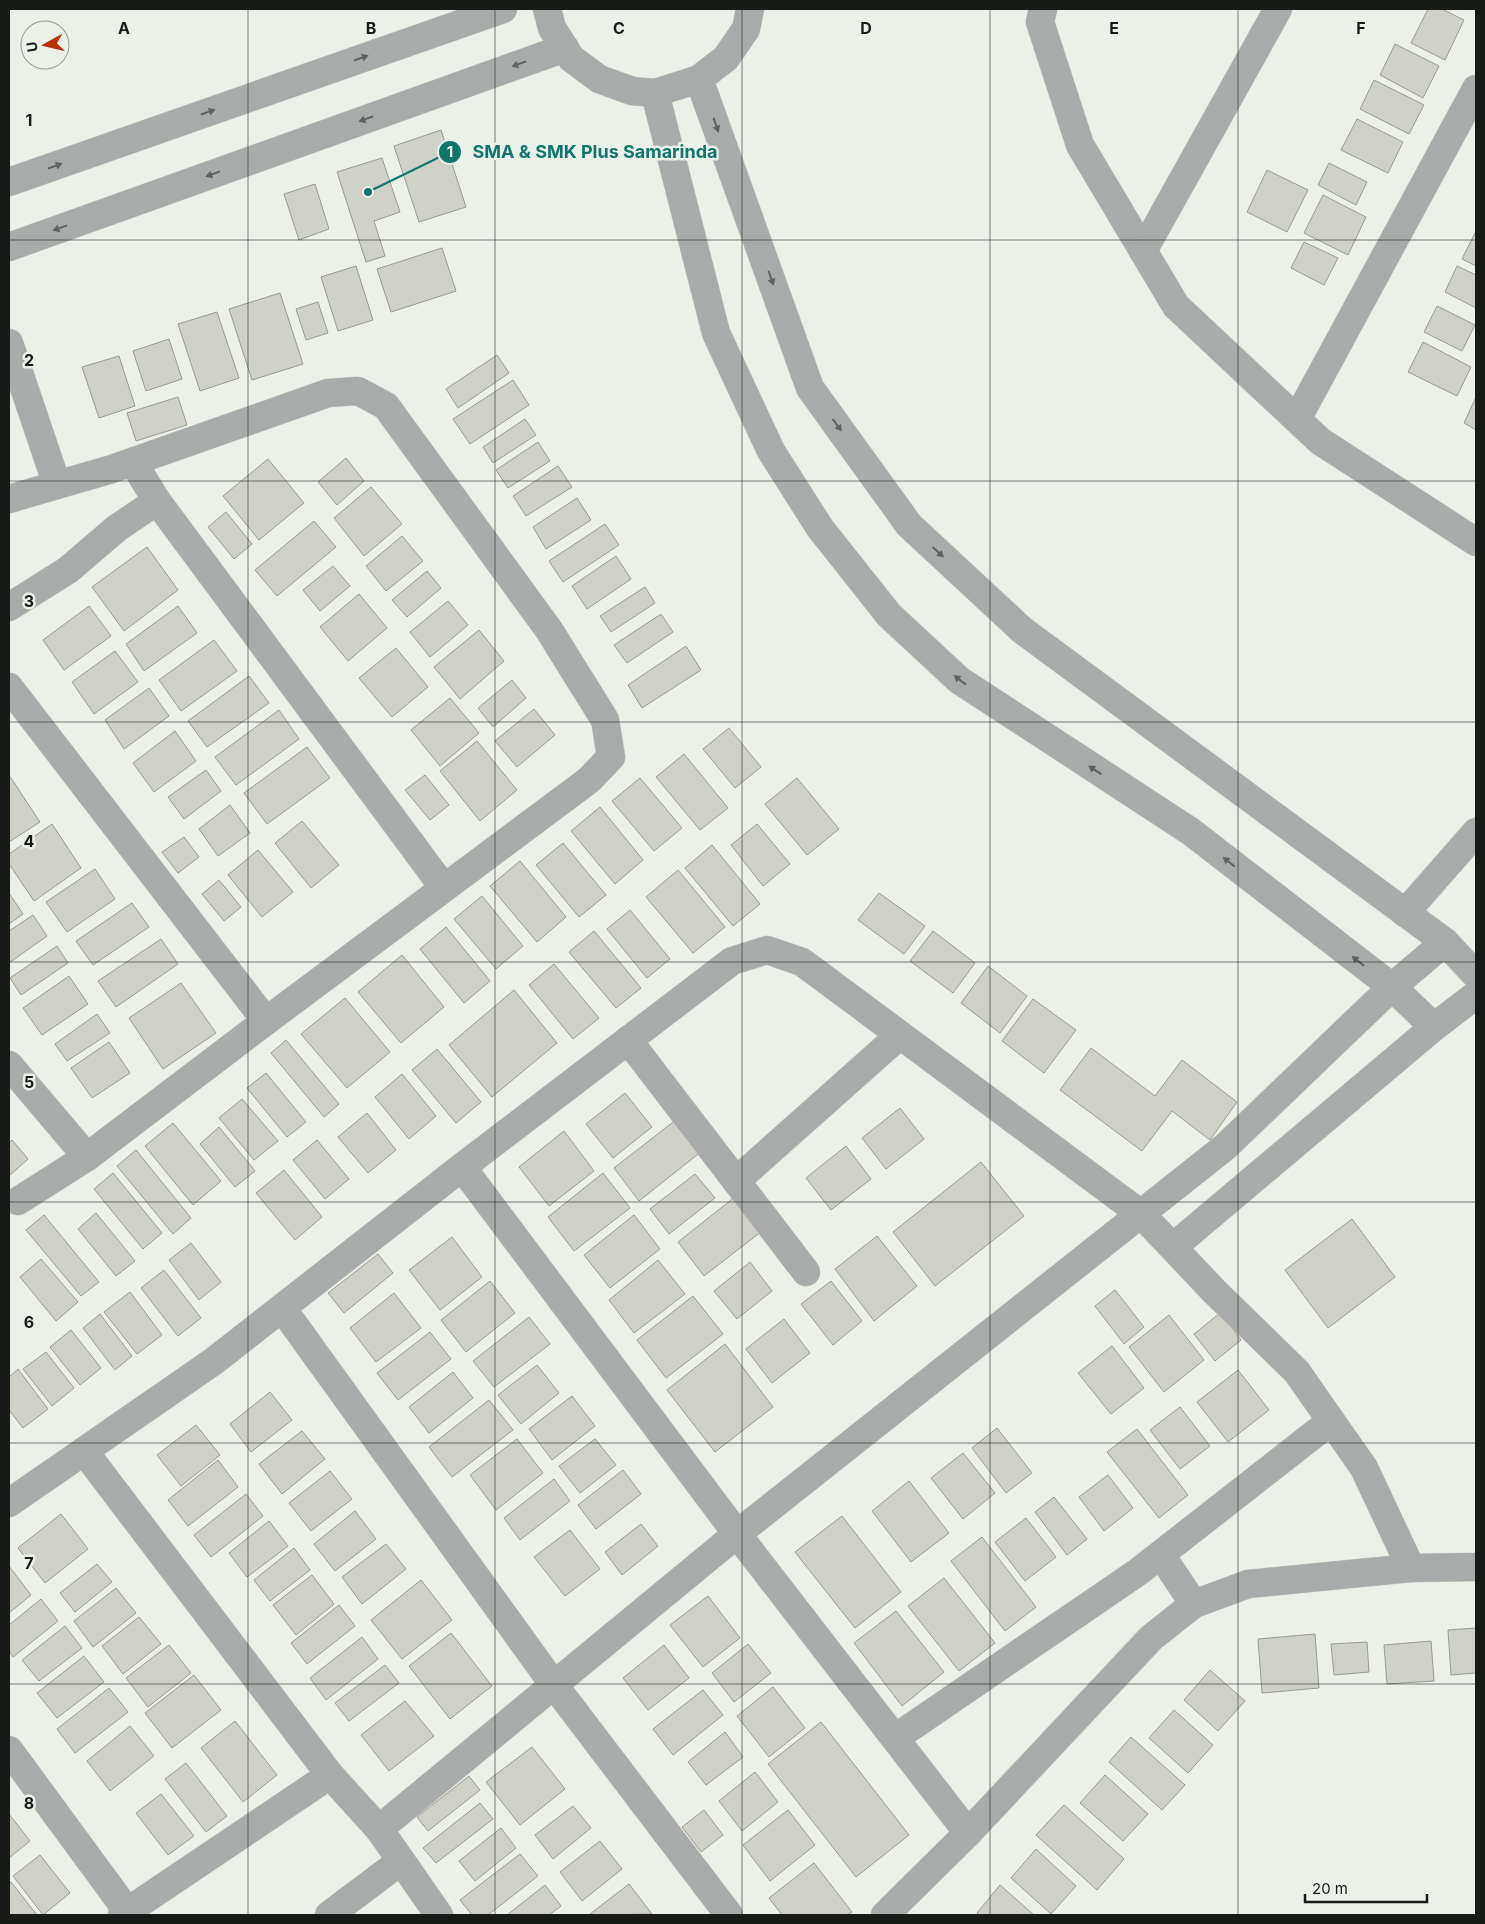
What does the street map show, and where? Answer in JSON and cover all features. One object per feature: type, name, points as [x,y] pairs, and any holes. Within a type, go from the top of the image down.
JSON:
[{"type":"street","points":[[9,182],[503,9]]},
{"type":"street","points":[[547,9],[552,28],[571,58],[598,79],[632,91],[654,92],[699,79],[726,58],[746,29],[750,9]]},
{"type":"street","points":[[1043,9],[1040,22],[1080,145],[1176,306],[1320,441],[1476,542]]},
{"type":"street","points":[[1143,251],[1266,12]]},
{"type":"street","points":[[9,247],[565,48]]},
{"type":"street","points":[[699,79],[810,388],[909,525],[1022,630],[1445,942],[1476,975]]},
{"type":"street","points":[[1297,419],[1476,89]]},
{"type":"street","points":[[654,92],[716,333],[771,451],[820,528],[889,615],[959,680],[1190,831],[1392,987],[1434,1027]]},
{"type":"street","points":[[9,343],[57,484]]},
{"type":"street","points":[[9,499],[133,462],[328,393],[358,391],[386,406],[549,630],[605,720],[611,757],[589,780],[87,1157],[18,1201]]},
{"type":"street","points":[[133,462],[157,501],[444,888]]},
{"type":"street","points":[[9,608],[68,570],[117,528],[157,501]]},
{"type":"street","points":[[9,687],[266,1021]]},
{"type":"street","points":[[1405,913],[1476,832]]},
{"type":"street","points":[[379,1829],[737,1534],[1225,1147],[1392,987],[1445,942]]},
{"type":"street","points":[[9,1503],[214,1361],[462,1167],[732,961],[767,950],[802,962],[1141,1214],[1215,1292],[1297,1372],[1364,1468],[1411,1568]]},
{"type":"street","points":[[1173,1247],[1434,1027],[1476,995]]},
{"type":"street","points":[[736,1181],[900,1035]]},
{"type":"street","points":[[628,1040],[806,1272]]},
{"type":"street","points":[[9,1064],[87,1157]]},
{"type":"street","points":[[462,1167],[737,1534],[968,1833]]},
{"type":"street","points":[[282,1308],[554,1685],[729,1915]]},
{"type":"street","points":[[895,1738],[1138,1572],[1331,1420]]},
{"type":"street","points":[[84,1451],[330,1775],[379,1829],[439,1915]]},
{"type":"street","points":[[1160,1555],[1194,1604]]},
{"type":"street","points":[[885,1915],[968,1833],[1151,1638],[1194,1604],[1248,1584],[1411,1568],[1476,1567]]},
{"type":"street","points":[[9,1750],[125,1913],[330,1775]]},
{"type":"street","points":[[329,1915],[401,1861]]},
{"type":"building","points":[[1428,9],[1442,9],[1464,20],[1445,60],[1411,43]]},
{"type":"building","points":[[1395,44],[1439,66],[1423,98],[1380,75]]},
{"type":"building","points":[[1374,80],[1424,105],[1409,134],[1360,109]]},
{"type":"building","points":[[1357,119],[1403,142],[1388,173],[1341,150]]},
{"type":"building","points":[[441,130],[466,207],[419,222],[394,146]]},
{"type":"building","points":[[382,158],[400,212],[374,221],[385,256],[366,262],[337,172]]},
{"type":"building","points":[[1329,163],[1367,182],[1356,205],[1318,185]]},
{"type":"building","points":[[1267,170],[1308,190],[1287,232],[1247,212]]},
{"type":"building","points":[[315,184],[329,229],[299,240],[284,194]]},
{"type":"building","points":[[1323,195],[1366,217],[1348,255],[1304,233]]},
{"type":"building","points":[[1476,231],[1476,266],[1462,259]]},
{"type":"building","points":[[1304,242],[1338,258],[1324,285],[1291,268]]},
{"type":"building","points":[[442,248],[456,291],[391,312],[377,269]]},
{"type":"building","points":[[356,266],[373,320],[338,331],[321,277]]},
{"type":"building","points":[[1457,266],[1476,275],[1476,308],[1445,292]]},
{"type":"building","points":[[280,293],[303,364],[252,380],[229,309]]},
{"type":"building","points":[[318,302],[328,333],[306,340],[296,309]]},
{"type":"building","points":[[1437,306],[1475,325],[1462,351],[1424,332]]},
{"type":"building","points":[[217,312],[239,378],[200,391],[178,324]]},
{"type":"building","points":[[169,339],[182,379],[146,391],[133,351]]},
{"type":"building","points":[[1423,342],[1471,367],[1457,396],[1408,372]]},
{"type":"building","points":[[497,355],[509,373],[458,408],[446,389]]},
{"type":"building","points":[[119,356],[135,406],[99,418],[82,367]]},
{"type":"building","points":[[513,380],[529,405],[470,444],[453,419]]},
{"type":"building","points":[[178,397],[187,425],[136,441],[127,413]]},
{"type":"building","points":[[1476,397],[1476,430],[1464,423]]},
{"type":"building","points":[[525,419],[536,435],[493,463],[483,447]]},
{"type":"building","points":[[538,442],[550,461],[508,488],[496,470]]},
{"type":"building","points":[[346,458],[364,481],[337,505],[318,482]]},
{"type":"building","points":[[268,459],[304,503],[259,540],[223,496]]},
{"type":"building","points":[[558,466],[572,487],[526,516],[513,496]]},
{"type":"building","points":[[371,487],[402,524],[364,556],[334,518]]},
{"type":"building","points":[[577,498],[591,520],[546,549],[533,527]]},
{"type":"building","points":[[226,512],[252,544],[234,559],[208,527]]},
{"type":"building","points":[[314,521],[336,547],[277,596],[255,570]]},
{"type":"building","points":[[605,524],[619,545],[563,582],[549,561]]},
{"type":"building","points":[[402,536],[423,561],[386,591],[366,566]]},
{"type":"building","points":[[147,547],[178,590],[124,631],[92,587]]},
{"type":"building","points":[[616,556],[631,579],[587,609],[572,586]]},
{"type":"building","points":[[333,566],[350,586],[320,611],[303,590]]},
{"type":"building","points":[[427,571],[441,588],[407,617],[392,600]]},
{"type":"building","points":[[645,587],[655,603],[611,632],[600,616]]},
{"type":"building","points":[[359,594],[387,628],[348,661],[320,627]]},
{"type":"building","points":[[448,601],[468,625],[430,657],[410,632]]},
{"type":"building","points":[[89,606],[111,636],[64,670],[43,640]]},
{"type":"building","points":[[178,606],[197,633],[144,671],[126,644]]},
{"type":"building","points":[[661,614],[673,632],[627,663],[614,645]]},
{"type":"building","points":[[479,630],[504,661],[460,699],[434,667]]},
{"type":"building","points":[[214,640],[237,671],[181,711],[159,680]]},
{"type":"building","points":[[686,646],[701,670],[642,708],[628,685]]},
{"type":"building","points":[[396,648],[428,687],[392,717],[359,678]]},
{"type":"building","points":[[115,651],[138,682],[94,714],[72,682]]},
{"type":"building","points":[[249,676],[269,703],[207,747],[188,721]]},
{"type":"building","points":[[512,680],[526,698],[493,727],[478,708]]},
{"type":"building","points":[[149,688],[169,716],[124,749],[105,720]]},
{"type":"building","points":[[450,698],[479,733],[440,766],[411,730]]},
{"type":"building","points":[[534,709],[555,735],[517,767],[495,741]]},
{"type":"building","points":[[279,710],[299,739],[236,785],[215,757]]},
{"type":"building","points":[[729,728],[761,767],[735,788],[703,749]]},
{"type":"building","points":[[175,731],[196,761],[154,792],[133,763]]},
{"type":"building","points":[[477,741],[517,790],[480,821],[440,771]]},
{"type":"building","points":[[307,747],[330,778],[267,824],[244,793]]},
{"type":"building","points":[[684,754],[728,808],[700,830],[656,777]]},
{"type":"building","points":[[206,770],[221,791],[184,819],[168,797]]},
{"type":"building","points":[[9,775],[40,822],[9,842]]},
{"type":"building","points":[[425,775],[449,805],[430,820],[405,790]]},
{"type":"building","points":[[640,778],[682,828],[654,851],[612,801]]},
{"type":"building","points":[[797,778],[839,829],[807,855],[765,804]]},
{"type":"building","points":[[230,805],[250,833],[218,856],[199,829]]},
{"type":"building","points":[[600,807],[643,860],[615,884],[571,831]]},
{"type":"building","points":[[302,821],[339,865],[311,888],[275,843]]},
{"type":"building","points":[[52,824],[81,868],[34,901],[9,864],[9,854]]},
{"type":"building","points":[[757,824],[790,864],[763,886],[731,845]]},
{"type":"building","points":[[184,837],[199,857],[178,873],[162,852]]},
{"type":"building","points":[[563,843],[606,895],[579,917],[536,865]]},
{"type":"building","points":[[712,845],[760,904],[733,926],[685,868]]},
{"type":"building","points":[[258,850],[293,892],[262,917],[228,875]]},
{"type":"building","points":[[520,861],[566,917],[537,942],[490,886]]},
{"type":"building","points":[[95,869],[115,899],[67,932],[46,902]]},
{"type":"building","points":[[678,870],[725,927],[693,953],[646,897]]},
{"type":"building","points":[[219,880],[241,907],[224,921],[202,894]]},
{"type":"building","points":[[9,893],[23,914],[9,924]]},
{"type":"building","points":[[879,893],[925,926],[904,954],[858,920]]},
{"type":"building","points":[[482,896],[523,946],[496,969],[454,919]]},
{"type":"building","points":[[132,903],[149,927],[93,965],[76,941]]},
{"type":"building","points":[[630,910],[670,959],[647,978],[607,929]]},
{"type":"building","points":[[33,915],[47,936],[9,963],[9,931]]},
{"type":"building","points":[[446,927],[490,981],[464,1003],[420,949]]},
{"type":"building","points":[[594,931],[641,988],[616,1008],[569,952]]},
{"type":"building","points":[[933,931],[975,963],[953,993],[910,961]]},
{"type":"building","points":[[161,939],[178,964],[116,1007],[98,981]]},
{"type":"building","points":[[57,946],[68,963],[21,995],[10,978]]},
{"type":"building","points":[[402,955],[444,1007],[401,1043],[358,992]]},
{"type":"building","points":[[554,964],[599,1018],[573,1039],[529,985]]},
{"type":"building","points":[[988,966],[1027,996],[1000,1033],[961,1003]]},
{"type":"building","points":[[69,976],[88,1004],[42,1035],[23,1008]]},
{"type":"building","points":[[181,983],[216,1033],[163,1069],[129,1018]]},
{"type":"building","points":[[514,990],[557,1043],[492,1097],[449,1045]]},
{"type":"building","points":[[345,998],[390,1052],[347,1088],[301,1034]]},
{"type":"building","points":[[1033,999],[1076,1030],[1044,1073],[1002,1041]]},
{"type":"building","points":[[97,1014],[110,1033],[67,1061],[55,1044]]},
{"type":"building","points":[[286,1040],[339,1104],[324,1117],[271,1053]]},
{"type":"building","points":[[109,1042],[130,1073],[92,1098],[71,1068]]},
{"type":"building","points":[[1091,1048],[1155,1096],[1182,1060],[1237,1102],[1210,1140],[1172,1111],[1142,1151],[1060,1090]]},
{"type":"building","points":[[437,1049],[481,1102],[456,1123],[412,1070]]},
{"type":"building","points":[[266,1073],[306,1122],[287,1137],[247,1088]]},
{"type":"building","points":[[402,1074],[436,1116],[409,1139],[375,1097]]},
{"type":"building","points":[[625,1093],[652,1127],[613,1158],[586,1124]]},
{"type":"building","points":[[242,1099],[278,1141],[254,1160],[219,1118]]},
{"type":"building","points":[[900,1108],[924,1139],[886,1169],[862,1138]]},
{"type":"building","points":[[367,1113],[396,1150],[368,1173],[338,1137]]},
{"type":"building","points":[[677,1119],[702,1151],[639,1201],[614,1168]]},
{"type":"building","points":[[173,1123],[221,1181],[193,1205],[145,1146]]},
{"type":"building","points":[[219,1127],[255,1171],[235,1187],[200,1144]]},
{"type":"building","points":[[564,1131],[594,1171],[549,1206],[519,1167]]},
{"type":"building","points":[[12,1140],[28,1159],[9,1176],[9,1143]]},
{"type":"building","points":[[317,1140],[349,1179],[325,1199],[293,1160]]},
{"type":"building","points":[[846,1146],[871,1179],[831,1210],[806,1178]]},
{"type":"building","points":[[136,1150],[191,1218],[173,1234],[117,1166]]},
{"type":"building","points":[[981,1162],[1024,1216],[935,1286],[893,1232]]},
{"type":"building","points":[[284,1170],[322,1217],[295,1240],[256,1193]]},
{"type":"building","points":[[113,1173],[162,1233],[143,1249],[94,1189]]},
{"type":"building","points":[[603,1173],[630,1208],[574,1251],[548,1217]]},
{"type":"building","points":[[695,1174],[715,1198],[669,1234],[650,1209]]},
{"type":"building","points":[[736,1196],[762,1231],[704,1276],[678,1242]]},
{"type":"building","points":[[96,1213],[135,1261],[116,1276],[78,1229]]},
{"type":"building","points":[[44,1215],[99,1282],[81,1296],[26,1230]]},
{"type":"building","points":[[634,1215],[660,1249],[610,1288],[584,1255]]},
{"type":"building","points":[[1352,1219],[1395,1277],[1328,1328],[1285,1270]]},
{"type":"building","points":[[877,1236],[917,1286],[874,1321],[835,1269]]},
{"type":"building","points":[[452,1237],[482,1277],[440,1310],[409,1270]]},
{"type":"building","points":[[191,1243],[221,1282],[199,1300],[169,1260]]},
{"type":"building","points":[[378,1254],[393,1273],[344,1313],[328,1293]]},
{"type":"building","points":[[41,1259],[78,1302],[56,1321],[20,1277]]},
{"type":"building","points":[[658,1260],[685,1294],[634,1333],[609,1300]]},
{"type":"building","points":[[750,1262],[772,1291],[737,1319],[714,1291]]},
{"type":"building","points":[[164,1270],[201,1318],[178,1336],[141,1288]]},
{"type":"building","points":[[490,1281],[515,1313],[466,1352],[441,1320]]},
{"type":"building","points":[[831,1281],[862,1321],[833,1345],[801,1304]]},
{"type":"building","points":[[1115,1290],[1144,1327],[1124,1344],[1095,1306]]},
{"type":"building","points":[[130,1292],[162,1335],[137,1354],[104,1312]]},
{"type":"building","points":[[394,1293],[421,1328],[376,1362],[350,1328]]},
{"type":"building","points":[[693,1296],[723,1334],[666,1378],[637,1340]]},
{"type":"building","points":[[1220,1313],[1241,1340],[1215,1361],[1194,1334]]},
{"type":"building","points":[[100,1314],[132,1356],[115,1370],[83,1328]]},
{"type":"building","points":[[1169,1315],[1204,1360],[1164,1392],[1129,1347]]},
{"type":"building","points":[[529,1317],[550,1344],[494,1387],[473,1361]]},
{"type":"building","points":[[784,1319],[810,1353],[772,1383],[746,1349]]},
{"type":"building","points":[[71,1330],[101,1368],[80,1385],[50,1347]]},
{"type":"building","points":[[430,1332],[451,1359],[398,1400],[377,1373]]},
{"type":"building","points":[[725,1344],[773,1407],[715,1452],[667,1390]]},
{"type":"building","points":[[1112,1346],[1144,1388],[1111,1414],[1078,1373]]},
{"type":"building","points":[[46,1352],[74,1388],[52,1406],[23,1369]]},
{"type":"building","points":[[537,1365],[559,1393],[521,1424],[498,1395]]},
{"type":"building","points":[[18,1369],[48,1409],[23,1428],[9,1410],[9,1377]]},
{"type":"building","points":[[1238,1370],[1269,1410],[1228,1442],[1197,1402]]},
{"type":"building","points":[[453,1372],[473,1398],[429,1433],[409,1407]]},
{"type":"building","points":[[270,1392],[292,1420],[251,1452],[230,1424]]},
{"type":"building","points":[[572,1396],[595,1426],[552,1460],[529,1429]]},
{"type":"building","points":[[489,1400],[513,1430],[452,1477],[429,1447]]},
{"type":"building","points":[[1180,1407],[1210,1446],[1180,1469],[1150,1430]]},
{"type":"building","points":[[196,1425],[220,1455],[181,1486],[157,1455]]},
{"type":"building","points":[[997,1428],[1032,1473],[1006,1493],[972,1448]]},
{"type":"building","points":[[1137,1429],[1188,1495],[1159,1518],[1107,1452]]},
{"type":"building","points":[[302,1431],[325,1459],[282,1494],[259,1464]]},
{"type":"building","points":[[517,1439],[543,1473],[496,1510],[470,1475]]},
{"type":"building","points":[[595,1439],[616,1465],[580,1493],[559,1466]]},
{"type":"building","points":[[963,1453],[995,1493],[963,1519],[931,1478]]},
{"type":"building","points":[[218,1460],[238,1487],[188,1526],[168,1500]]},
{"type":"building","points":[[623,1470],[641,1494],[596,1529],[578,1505]]},
{"type":"building","points":[[330,1471],[352,1499],[311,1531],[289,1503]]},
{"type":"building","points":[[1108,1475],[1133,1508],[1104,1531],[1079,1497]]},
{"type":"building","points":[[554,1479],[570,1501],[520,1540],[504,1518]]},
{"type":"building","points":[[909,1481],[949,1533],[911,1562],[872,1511]]},
{"type":"building","points":[[246,1494],[263,1516],[211,1557],[194,1535]]},
{"type":"building","points":[[1054,1497],[1087,1539],[1067,1555],[1035,1512]]},
{"type":"building","points":[[355,1511],[376,1539],[335,1571],[314,1544]]},
{"type":"building","points":[[61,1514],[88,1549],[45,1583],[18,1548]]},
{"type":"building","points":[[842,1516],[901,1592],[855,1628],[795,1552]]},
{"type":"building","points":[[1026,1518],[1056,1557],[1025,1581],[995,1542]]},
{"type":"building","points":[[269,1521],[288,1546],[247,1577],[229,1553]]},
{"type":"building","points":[[641,1524],[658,1546],[622,1575],[605,1552]]},
{"type":"building","points":[[570,1530],[600,1569],[565,1596],[534,1557]]},
{"type":"building","points":[[982,1537],[1036,1607],[1005,1631],[951,1561]]},
{"type":"building","points":[[386,1544],[406,1569],[362,1604],[342,1577]]},
{"type":"building","points":[[294,1548],[310,1570],[270,1601],[254,1580]]},
{"type":"building","points":[[97,1564],[112,1582],[75,1612],[60,1593]]},
{"type":"building","points":[[9,1566],[31,1595],[9,1613]]},
{"type":"building","points":[[312,1575],[334,1604],[296,1635],[273,1605]]},
{"type":"building","points":[[944,1578],[995,1643],[959,1671],[908,1606]]},
{"type":"building","points":[[421,1580],[452,1620],[402,1659],[371,1620]]},
{"type":"building","points":[[116,1588],[136,1613],[93,1647],[74,1621]]},
{"type":"building","points":[[708,1596],[740,1638],[703,1667],[670,1625]]},
{"type":"building","points":[[41,1599],[58,1621],[13,1657],[9,1651],[9,1625]]},
{"type":"building","points":[[339,1605],[355,1626],[307,1664],[291,1643]]},
{"type":"building","points":[[896,1611],[944,1672],[902,1706],[854,1643]]},
{"type":"building","points":[[139,1617],[161,1644],[123,1674],[102,1646]]},
{"type":"building","points":[[65,1626],[82,1648],[39,1681],[22,1660]]},
{"type":"building","points":[[1476,1628],[1476,1673],[1451,1675],[1448,1630]]},
{"type":"building","points":[[451,1633],[492,1686],[450,1719],[409,1666]]},
{"type":"building","points":[[1315,1634],[1319,1688],[1262,1693],[1258,1639]]},
{"type":"building","points":[[362,1637],[378,1659],[326,1700],[310,1678]]},
{"type":"building","points":[[1431,1641],[1434,1681],[1387,1684],[1384,1645]]},
{"type":"building","points":[[1367,1642],[1369,1672],[1334,1675],[1331,1644]]},
{"type":"building","points":[[748,1644],[771,1673],[734,1702],[712,1673]]},
{"type":"building","points":[[169,1645],[191,1673],[148,1707],[126,1678]]},
{"type":"building","points":[[664,1645],[689,1678],[648,1710],[623,1678]]},
{"type":"building","points":[[84,1656],[104,1682],[57,1718],[37,1693]]},
{"type":"building","points":[[385,1665],[399,1683],[349,1721],[335,1703]]},
{"type":"building","points":[[1210,1670],[1245,1701],[1218,1731],[1184,1700]]},
{"type":"building","points":[[194,1675],[221,1710],[172,1748],[145,1713]]},
{"type":"building","points":[[773,1687],[805,1728],[769,1757],[737,1716]]},
{"type":"building","points":[[109,1688],[128,1712],[75,1753],[57,1729]]},
{"type":"building","points":[[703,1690],[723,1715],[673,1755],[653,1729]]},
{"type":"building","points":[[405,1701],[434,1736],[389,1771],[361,1735]]},
{"type":"building","points":[[1174,1710],[1213,1745],[1188,1773],[1149,1738]]},
{"type":"building","points":[[235,1721],[277,1775],[243,1802],[201,1748]]},
{"type":"building","points":[[821,1722],[909,1835],[856,1877],[768,1764]]},
{"type":"building","points":[[130,1726],[154,1756],[110,1791],[87,1761]]},
{"type":"building","points":[[725,1732],[743,1757],[706,1785],[688,1762]]},
{"type":"building","points":[[1131,1737],[1185,1785],[1162,1810],[1109,1762]]},
{"type":"building","points":[[532,1747],[565,1789],[520,1825],[486,1782]]},
{"type":"building","points":[[186,1763],[227,1816],[206,1832],[165,1779]]},
{"type":"building","points":[[755,1772],[778,1802],[742,1831],[719,1801]]},
{"type":"building","points":[[1105,1775],[1148,1814],[1123,1841],[1080,1803]]},
{"type":"building","points":[[469,1776],[480,1790],[428,1831],[417,1817]]},
{"type":"building","points":[[161,1794],[194,1836],[168,1855],[136,1813]]},
{"type":"building","points":[[480,1803],[493,1819],[436,1863],[423,1848]]},
{"type":"building","points":[[1064,1805],[1124,1859],[1097,1890],[1036,1835]]},
{"type":"building","points":[[573,1806],[591,1828],[553,1859],[535,1835]]},
{"type":"building","points":[[704,1810],[723,1835],[701,1852],[682,1827]]},
{"type":"building","points":[[788,1810],[815,1845],[770,1881],[743,1845]]},
{"type":"building","points":[[9,1814],[30,1841],[9,1858]]},
{"type":"building","points":[[501,1828],[516,1848],[475,1881],[459,1861]]},
{"type":"building","points":[[600,1841],[622,1869],[582,1901],[560,1872]]},
{"type":"building","points":[[1036,1849],[1076,1886],[1051,1914],[1011,1878]]},
{"type":"building","points":[[520,1854],[538,1876],[488,1915],[472,1915],[460,1900]]},
{"type":"building","points":[[40,1855],[70,1893],[43,1915],[13,1876]]},
{"type":"building","points":[[814,1863],[852,1912],[847,1915],[782,1915],[769,1898]]},
{"type":"building","points":[[11,1882],[37,1915],[9,1915],[9,1884]]},
{"type":"building","points":[[629,1884],[652,1914],[590,1914]]},
{"type":"building","points":[[545,1885],[561,1906],[549,1915],[507,1915]]},
{"type":"building","points":[[1000,1885],[1034,1915],[980,1915],[977,1913]]},
{"type":"place","name":"SMA & SMK Plus Samarinda","points":[[368,192]]}]
